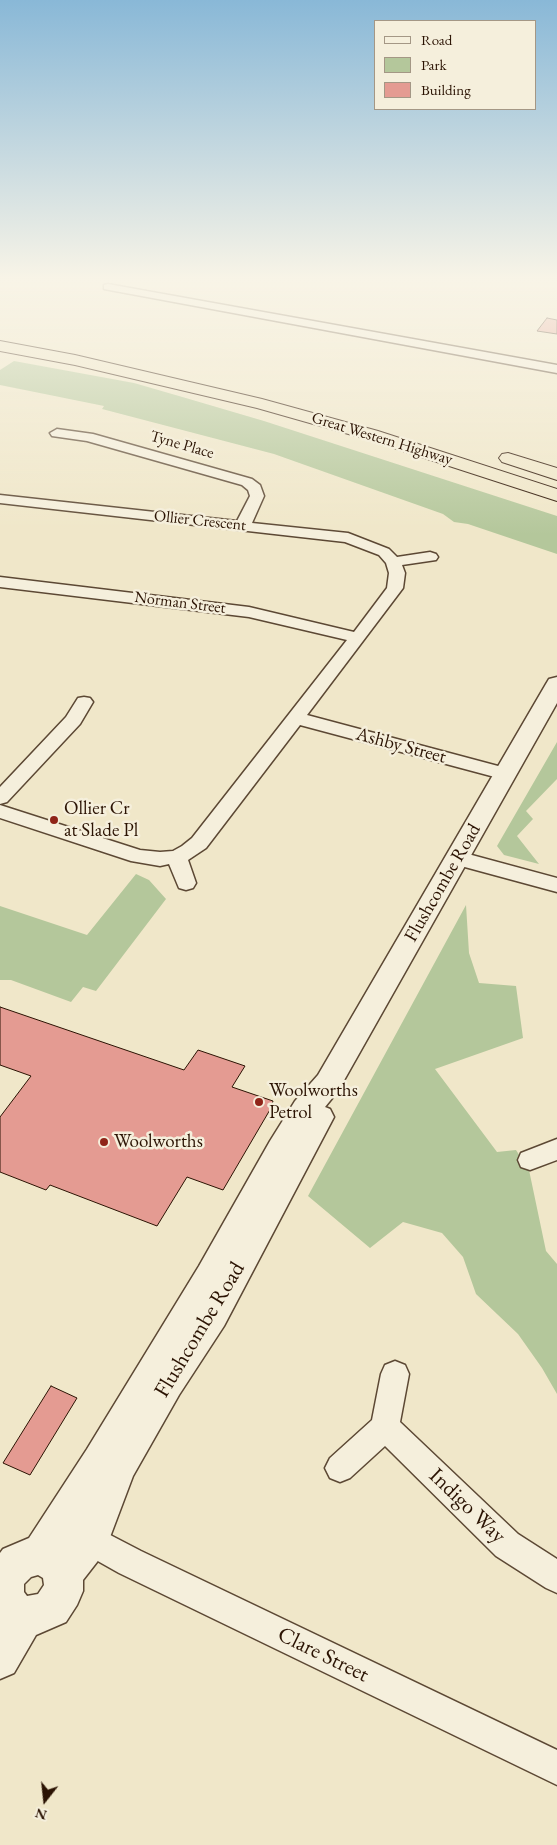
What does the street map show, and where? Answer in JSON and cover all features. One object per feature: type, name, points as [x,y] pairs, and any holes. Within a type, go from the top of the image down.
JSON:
[{"type":"highway","name":"Great Western Highway","points":[[87,363],[262,404],[372,435],[557,495]]},
{"type":"highway","points":[[491,453],[557,474]]},
{"type":"street","points":[[525,363],[557,369]]},
{"type":"street","name":"Tyne Place","points":[[57,434],[88,437],[247,482],[255,488],[257,496],[243,525]]},
{"type":"street","name":"Ollier Crescent","points":[[0,498],[348,538],[384,552],[394,562]]},
{"type":"street","points":[[0,811],[138,856],[160,859],[177,857],[189,851],[199,843],[395,588],[397,573],[394,562],[430,557]]},
{"type":"street","name":"Norman Street","points":[[0,582],[249,612],[358,638]]},
{"type":"street","name":"Flushcombe Road","points":[[28,1568],[100,1461],[206,1284],[306,1109],[328,1083],[557,684]]},
{"type":"street","points":[[0,798],[74,720],[84,702]]},
{"type":"street","name":"Ashby Street","points":[[296,718],[506,774]]},
{"type":"street","points":[[177,857],[186,883]]},
{"type":"street","points":[[457,858],[557,885]]},
{"type":"street","name":"Flushcombe Road","points":[[28,1568],[90,1540],[118,1468],[167,1384],[212,1316],[300,1156],[320,1115],[328,1083]]},
{"type":"street","points":[[530,1160],[557,1149]]},
{"type":"street","points":[[340,1468],[385,1427],[395,1374]]},
{"type":"street","name":"Indigo Way","points":[[385,1427],[506,1545],[557,1577]]},
{"type":"street","name":"Clare Street","points":[[90,1540],[138,1567],[557,1768]]},
{"type":"street","points":[[28,1568],[64,1582],[59,1600],[44,1613],[25,1616],[13,1610],[5,1599],[4,1586],[28,1568]]},
{"type":"street","points":[[0,1660],[25,1616]]},
{"type":"green space","points":[[11,363],[25,363],[134,383],[264,421],[557,516],[557,554],[468,524],[454,522],[443,514],[274,454],[102,409],[104,406],[0,385],[0,370]]},
{"type":"green space","points":[[557,742],[557,779],[526,811],[533,819],[517,836],[539,864],[504,855],[497,846]]},
{"type":"green space","points":[[136,874],[149,880],[166,899],[96,991],[83,987],[71,1002],[11,980],[0,980],[0,906],[87,935]]},
{"type":"green space","points":[[466,905],[469,953],[479,983],[516,986],[523,1038],[435,1069],[497,1152],[516,1150],[529,1170],[546,1251],[557,1264],[557,1394],[542,1368],[518,1334],[476,1294],[463,1257],[442,1233],[403,1222],[370,1248],[308,1196]]},
{"type":"building","name":"Woolworths","points":[[0,1007],[184,1070],[198,1050],[245,1066],[232,1087],[273,1101],[271,1108],[223,1190],[187,1177],[157,1226],[50,1185],[46,1190],[0,1172],[0,1117],[31,1076],[0,1065]]},
{"type":"building","points":[[51,1386],[77,1398],[30,1475],[3,1463]]},
{"type":"place","name":"Ollier Cr at Slade Pl","points":[[54,820]]},
{"type":"place","name":"Woolworths Petrol","points":[[259,1102]]},
{"type":"place","name":"Woolworths","points":[[104,1142]]}]
